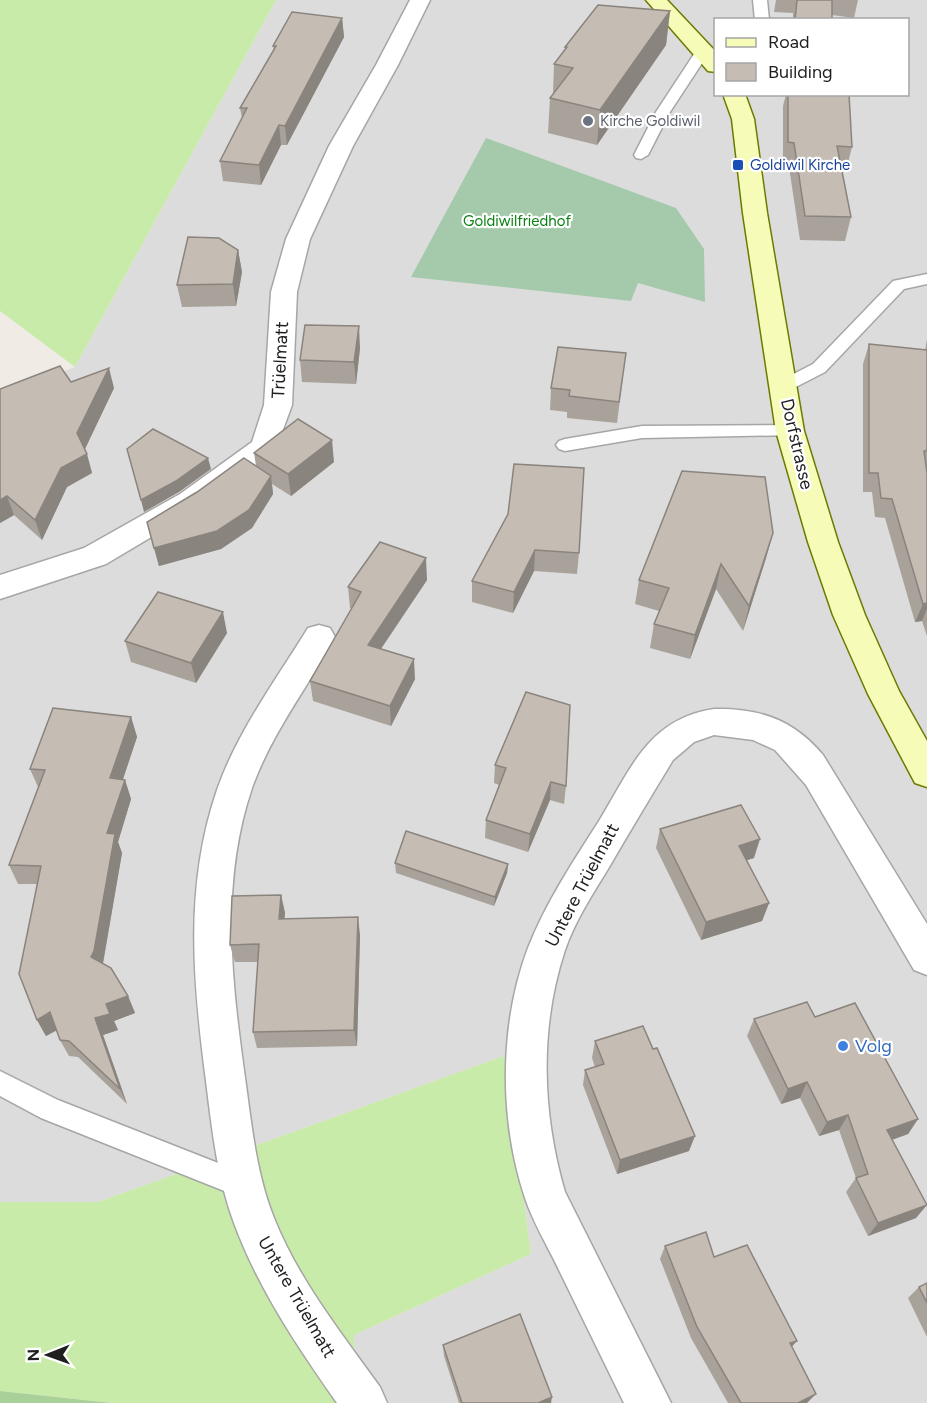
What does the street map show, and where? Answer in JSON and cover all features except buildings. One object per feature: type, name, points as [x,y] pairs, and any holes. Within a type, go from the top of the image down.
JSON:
[{"type":"street","name":"Trüelmatt","points":[[0,587],[95,556],[190,501],[264,447],[278,405],[284,292],[298,239],[341,146],[387,65],[420,0]]},
{"type":"street","points":[[656,0],[709,58]]},
{"type":"street","name":"Dorfstrasse","points":[[735,96],[743,119],[755,213],[790,431],[823,542],[849,615],[884,694],[927,773]]},
{"type":"street","name":"Untere Trüelmatt","points":[[319,637],[249,758],[240,778],[219,840],[213,879],[211,927],[217,1018],[230,1118],[242,1185],[262,1241],[312,1330],[364,1403]]},
{"type":"street","name":"Untere Trüelmatt","points":[[648,1403],[546,1198],[534,1155],[526,1091],[528,1032],[536,986],[547,948],[570,901],[661,750],[675,736],[693,726],[708,722],[742,724],[766,729],[786,738],[818,775],[927,958]]},
{"type":"lane","points":[[760,0],[762,18]]},
{"type":"lane","points":[[641,155],[663,112],[709,58]]},
{"type":"lane","points":[[784,386],[819,368],[899,285],[927,279]]},
{"type":"lane","points":[[565,445],[642,432],[790,431]]},
{"type":"lane","points":[[0,1083],[50,1109],[242,1185]]},
{"type":"shaded area","points":[[276,0],[927,0],[927,1403],[356,1403],[354,1335],[531,1254],[504,1056],[98,1202],[0,1202],[0,396],[75,367]]},
{"type":"green space","points":[[0,0],[276,0],[75,367],[0,311]]},
{"type":"green space","name":"Goldiwilfriedhof","points":[[486,138],[676,208],[704,249],[705,302],[638,283],[631,301],[411,277]]},
{"type":"green space","points":[[504,1056],[531,1254],[354,1335],[356,1403],[112,1403],[0,1391],[0,1202],[98,1202]]},
{"type":"green space","points":[[0,1391],[112,1403],[0,1403]]},
{"type":"place","name":"Kirche Goldiwil","points":[[588,121]]},
{"type":"place","name":"Goldiwil Kirche","points":[[738,165]]},
{"type":"place","name":"Volg","points":[[843,1046]]}]
